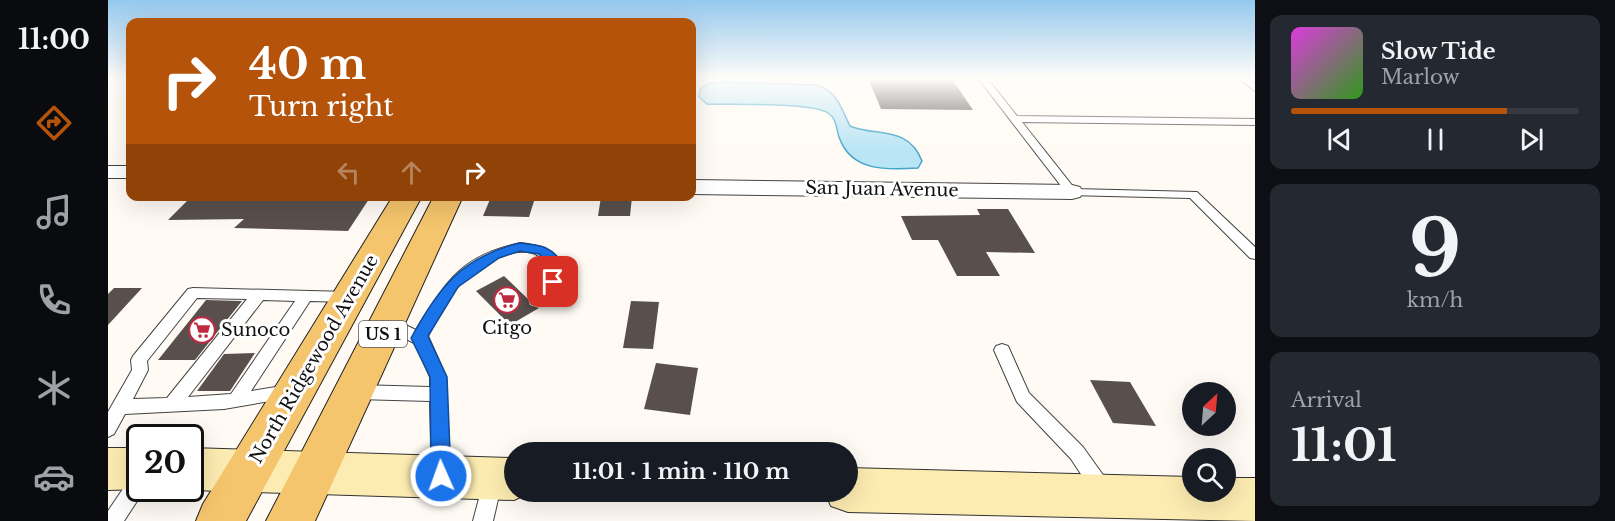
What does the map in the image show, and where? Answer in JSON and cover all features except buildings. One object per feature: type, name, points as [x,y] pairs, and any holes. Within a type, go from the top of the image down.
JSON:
[{"type":"main road","name":"North Ridgewood Avenue","points":[[220,521],[405,201]]},
{"type":"main road","name":"US 1","points":[[290,521],[355,392],[404,330],[447,201]]},
{"type":"street","points":[[108,172],[126,172]]},
{"type":"street","name":"San Juan Avenue","points":[[696,187],[1072,192]]},
{"type":"street","points":[[108,469],[126,469]]},
{"type":"street","points":[[204,469],[504,478]]},
{"type":"street","points":[[858,490],[1255,501]]},
{"type":"lane","points":[[1002,102],[1072,192],[1193,195],[1255,255]]},
{"type":"lane","points":[[1015,119],[1255,122]]},
{"type":"lane","points":[[441,476],[438,377],[422,340],[404,330],[453,283],[494,255],[519,247],[543,250],[552,256],[558,266],[553,282],[537,300]]},
{"type":"lane","points":[[108,429],[140,370],[139,360],[193,293],[350,297]]},
{"type":"lane","points":[[172,404],[258,295]]},
{"type":"lane","points":[[236,400],[306,296]]},
{"type":"lane","points":[[1002,350],[1023,397],[1077,453],[1107,498]]},
{"type":"lane","points":[[120,407],[236,400],[296,391]]},
{"type":"lane","points":[[355,392],[439,394]]},
{"type":"lane","points":[[483,521],[504,478]]},
{"type":"lane","points":[[113,521],[126,501]]},
{"type":"water","points":[[705,102],[838,102],[850,126],[900,137],[916,150],[922,161],[918,168],[906,169],[883,168],[861,163],[845,148],[833,118],[819,109],[770,105]]},
{"type":"place","name":"Citgo","points":[[507,300]]},
{"type":"place","name":"Sunoco","points":[[202,330]]},
{"type":"route","points":[[441,476],[438,377],[422,340],[419,338],[453,283],[494,255],[519,247],[543,250],[552,256],[558,266],[553,282]]}]
